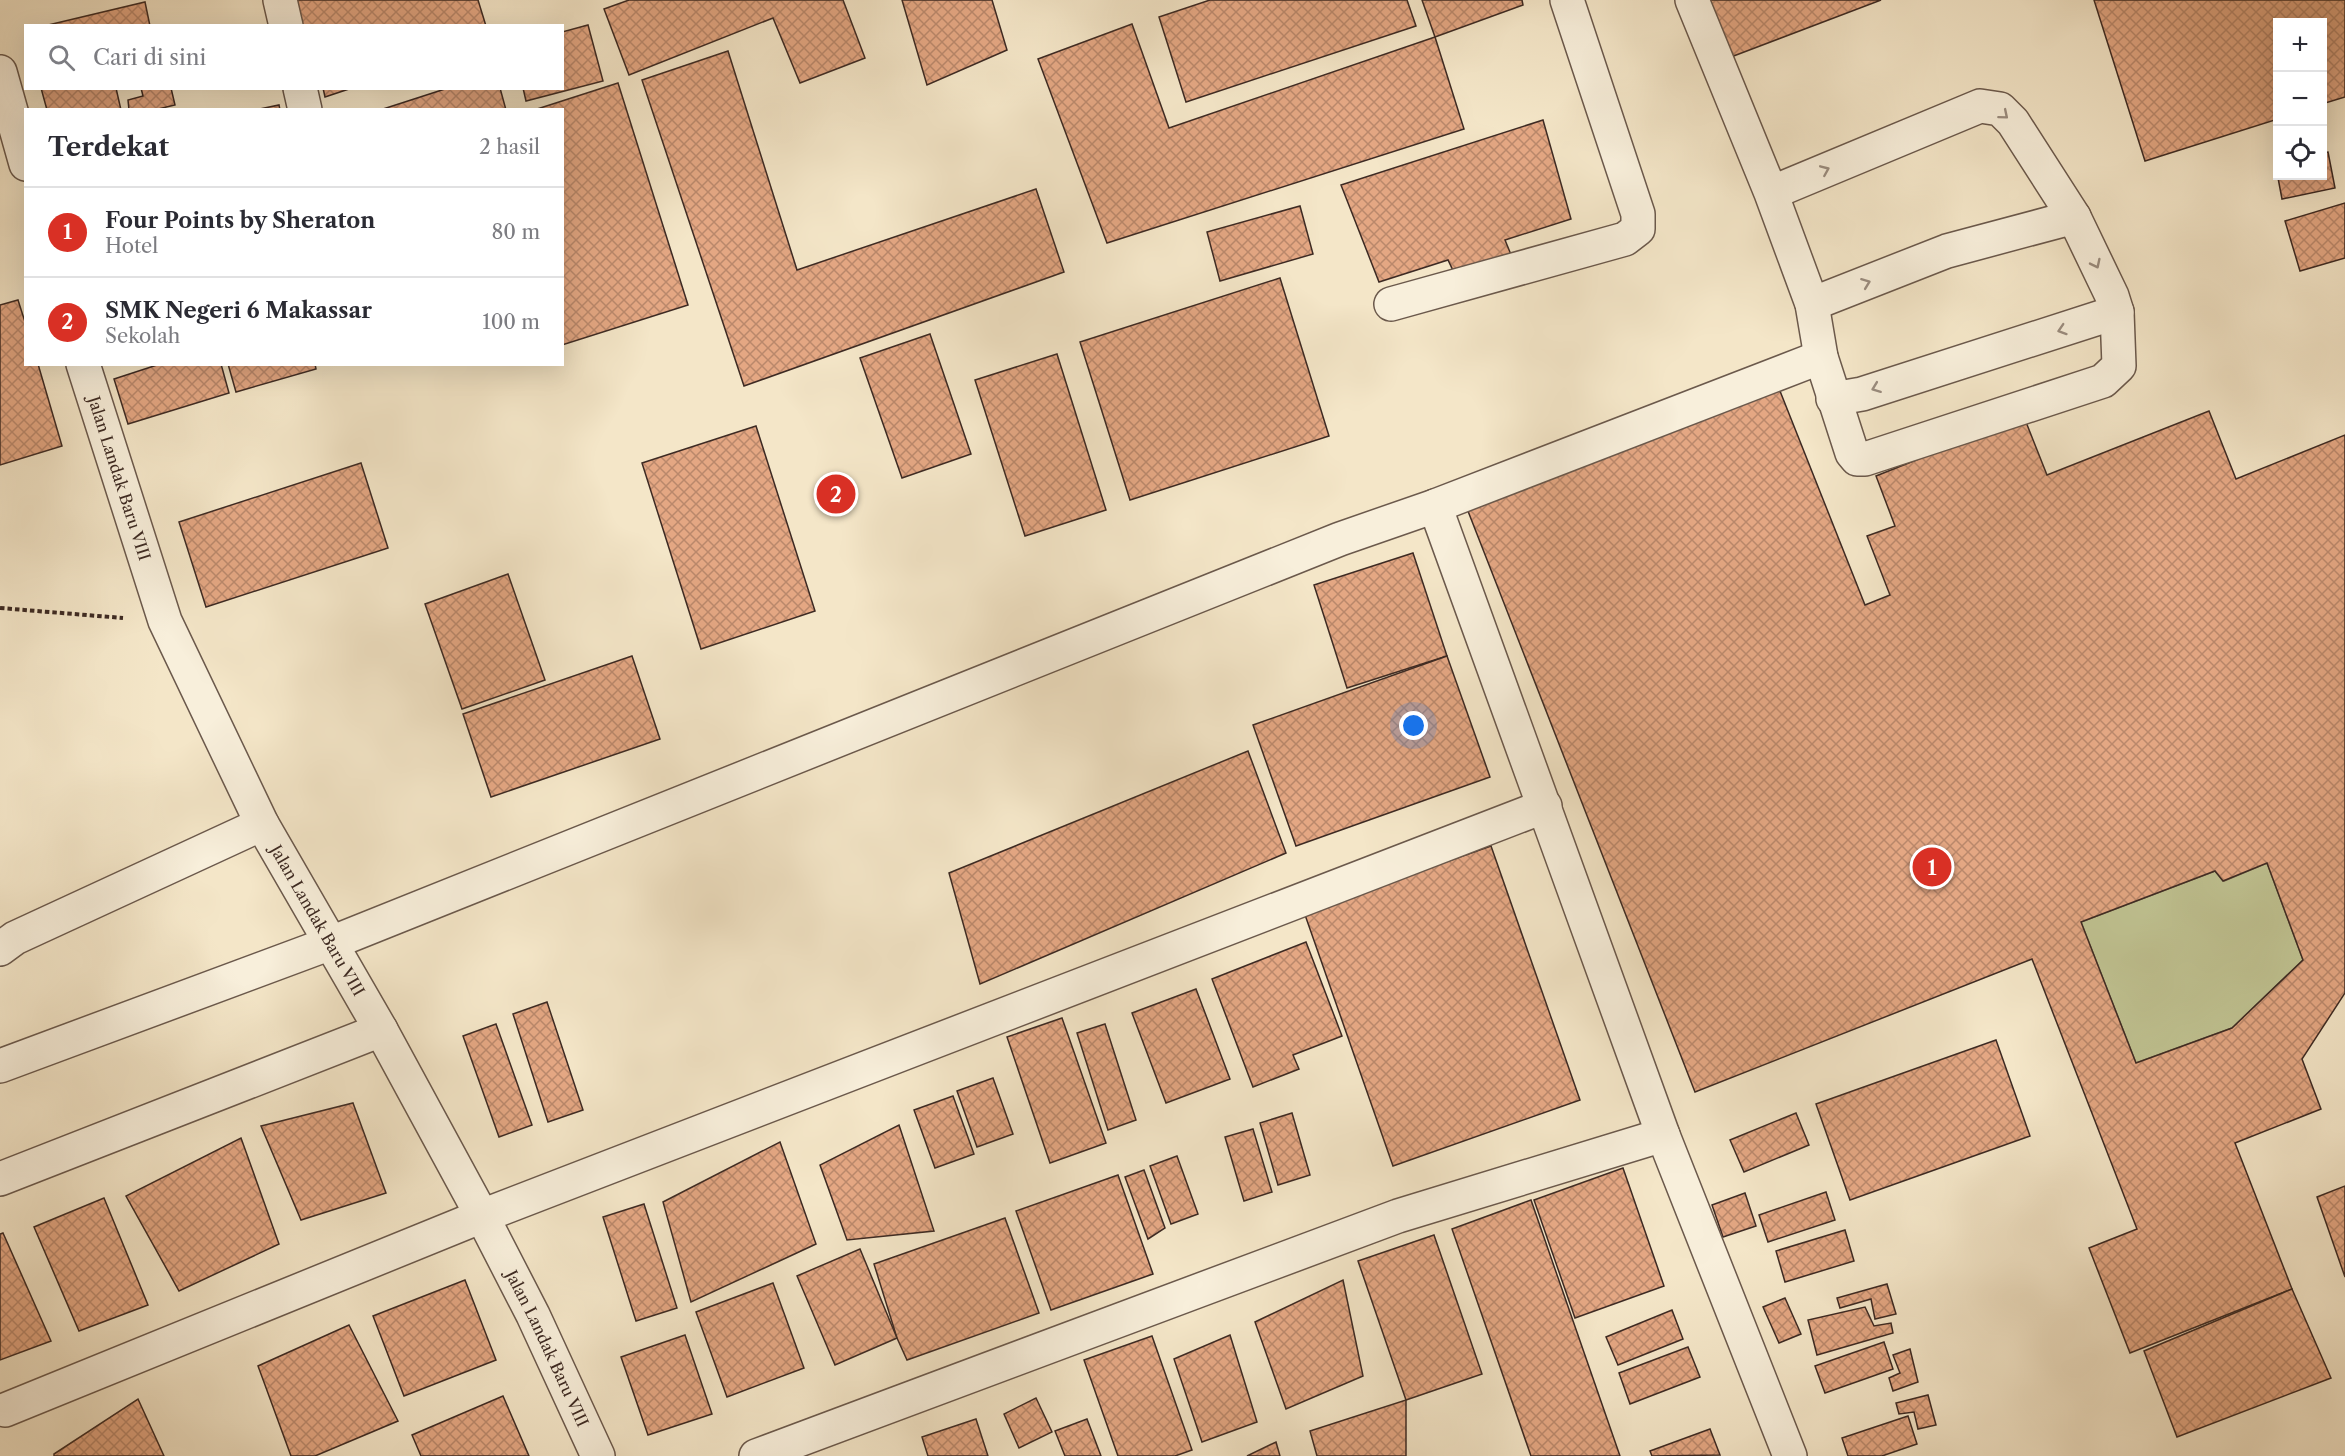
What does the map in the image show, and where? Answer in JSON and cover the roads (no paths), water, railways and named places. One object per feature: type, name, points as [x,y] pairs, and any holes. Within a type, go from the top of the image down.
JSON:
[{"type":"street","points":[[280,0],[286,24]]},
{"type":"street","points":[[1391,304],[1625,239],[1638,229],[1638,214],[1567,0]]},
{"type":"street","points":[[1692,0],[1771,193],[1812,304],[1821,357],[1833,399],[1852,453],[1857,459],[1865,459],[2103,381],[2119,366],[2117,312],[2074,217],[2013,122],[2000,109],[1980,106],[1771,193]]},
{"type":"street","points":[[0,72],[24,157]]},
{"type":"street","points":[[300,90],[305,108]]},
{"type":"street","points":[[1812,304],[1947,251],[2074,217]]},
{"type":"street","points":[[1833,399],[1862,394],[2117,312]]},
{"type":"street","points":[[0,1066],[331,943],[1340,539],[1435,506],[1821,357]]},
{"type":"street","name":"Jalan Landak Baru VIII","points":[[84,366],[165,621],[262,824],[381,1030],[482,1216],[533,1315],[598,1456]]},
{"type":"street","points":[[1435,506],[1663,1136],[1790,1456]]},
{"type":"street","points":[[5,1410],[482,1216],[1545,806]]},
{"type":"street","points":[[0,949],[15,938],[262,824]]},
{"type":"street","points":[[0,1179],[381,1030]]},
{"type":"street","points":[[756,1456],[1398,1216],[1663,1136]]},
{"type":"place","name":"SMK Negeri 6 Makassar","points":[[836,494]]},
{"type":"place","name":"Four Points by Sheraton","points":[[1932,867]]}]
